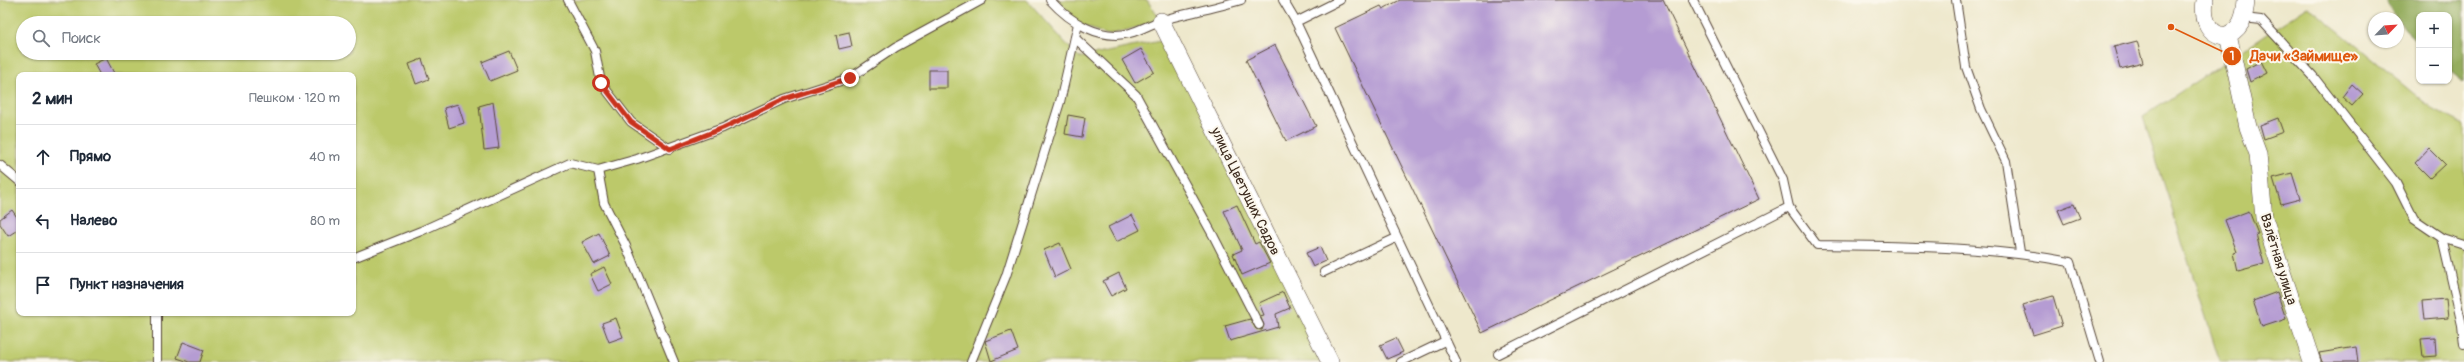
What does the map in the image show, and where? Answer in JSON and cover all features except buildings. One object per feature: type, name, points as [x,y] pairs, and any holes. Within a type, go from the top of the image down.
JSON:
[{"type":"street","points":[[2205,0],[2204,11],[2210,30],[2216,35],[2228,35],[2235,31],[2244,18],[2246,0]]},
{"type":"street","name":"улица Цветущих Садов","points":[[1161,21],[1330,362]]},
{"type":"street","name":"Взлётная улица","points":[[2228,35],[2248,127],[2258,154],[2264,218],[2312,362]]},
{"type":"lane","points":[[568,0],[594,50],[601,83],[631,122],[670,149]]},
{"type":"lane","points":[[356,257],[421,231],[475,205],[570,163],[598,170],[670,149],[723,128],[784,99],[850,78],[896,47],[982,0]]},
{"type":"lane","points":[[1050,0],[1078,24],[1091,31],[1108,35],[1130,33],[1161,21],[1241,0]]},
{"type":"lane","points":[[1283,0],[1296,22],[1396,238],[1456,362]]},
{"type":"lane","points":[[1296,22],[1340,0]]},
{"type":"lane","points":[[1693,0],[1782,180],[1789,207],[1817,245],[1934,247],[2020,252],[2070,262],[2100,362]]},
{"type":"lane","points":[[1956,0],[1966,67],[1982,109],[2006,161],[2020,252]]},
{"type":"lane","points":[[2244,18],[2261,20],[2302,65],[2396,183],[2414,219],[2442,238],[2464,245]]},
{"type":"lane","points":[[971,362],[1006,276],[1060,102],[1078,24]]},
{"type":"lane","points":[[1075,38],[1136,94],[1214,236],[1259,325]]},
{"type":"lane","points":[[0,165],[16,178]]},
{"type":"lane","points":[[598,170],[604,203],[626,246],[674,362]]},
{"type":"lane","points":[[1498,354],[1789,207]]},
{"type":"lane","points":[[1324,272],[1396,238]]},
{"type":"lane","points":[[2442,238],[2462,325],[2464,344]]},
{"type":"lane","points":[[157,316],[157,362]]},
{"type":"lane","points":[[1400,362],[1445,341]]},
{"type":"green space","points":[[0,0],[1027,0],[1079,58],[1174,38],[1330,362],[0,362]]},
{"type":"green space","points":[[1050,0],[1147,0],[1161,21],[1108,35],[1078,24]]},
{"type":"green space","points":[[2385,0],[2464,0],[2464,83],[2452,73],[2452,12],[2416,12],[2416,40],[2404,28],[2404,12],[2393,12]]},
{"type":"green space","points":[[2308,6],[2436,111],[2464,125],[2464,362],[2220,362],[2143,117]]},
{"type":"place","name":"Дачи «Займище»","points":[[2171,27]]},
{"type":"route","points":[[601,83],[631,122],[670,149],[723,128],[784,99],[850,78]]}]
